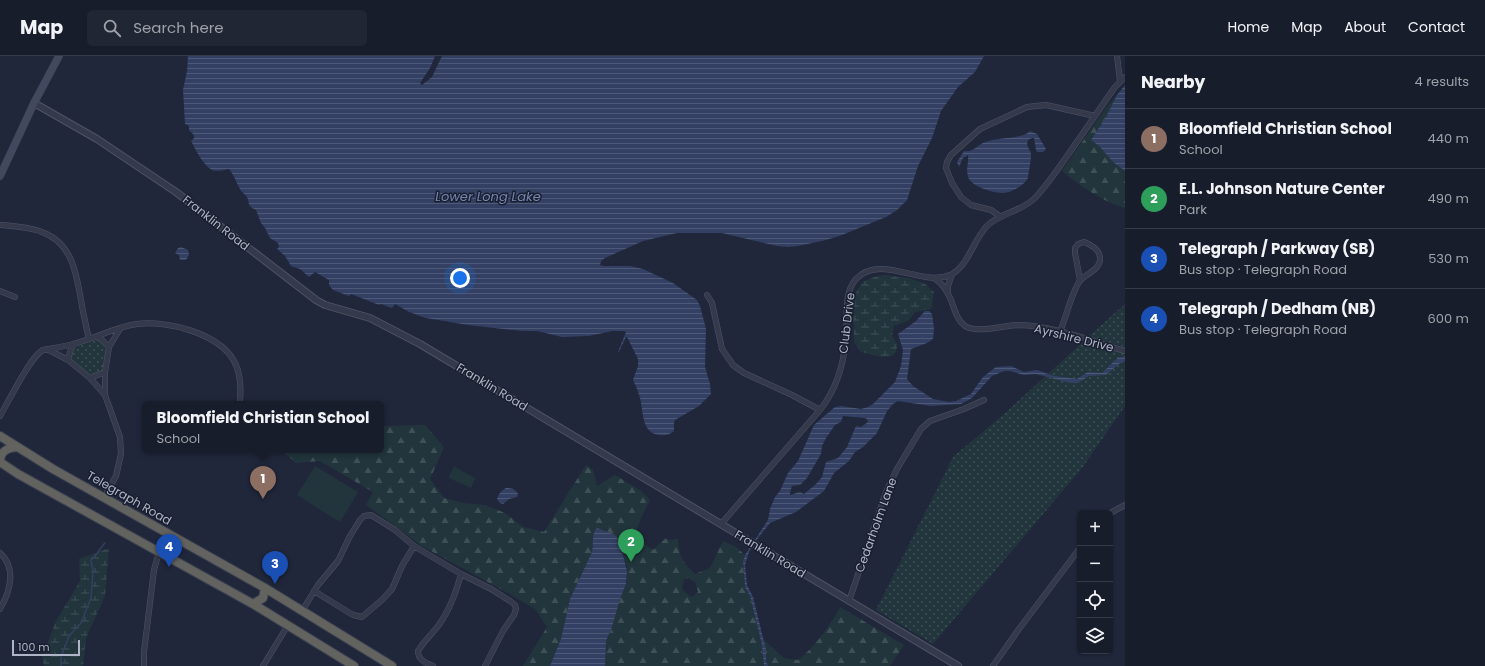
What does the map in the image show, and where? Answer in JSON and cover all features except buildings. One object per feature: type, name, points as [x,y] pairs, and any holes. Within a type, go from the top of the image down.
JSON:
[{"type":"highway","name":"Telegraph Road","points":[[0,436],[104,498],[265,588],[392,666]]},
{"type":"highway","points":[[17,447],[7,449],[3,452],[0,462],[18,474],[253,604],[354,666]]},
{"type":"highway","points":[[160,552],[163,543],[173,537]]},
{"type":"highway","points":[[253,604],[263,598],[265,588]]},
{"type":"main road","points":[[0,176],[34,103],[59,56]]},
{"type":"street","points":[[1117,56],[1120,81]]},
{"type":"street","points":[[948,294],[948,286],[952,274],[964,262],[984,229],[1001,217],[1020,209],[1034,198],[1061,164],[1120,81],[1125,77]]},
{"type":"street","name":"Franklin Road","points":[[34,103],[97,139],[176,192],[316,300],[325,305],[370,318],[420,344],[958,666]]},
{"type":"street","points":[[1001,217],[991,210],[971,205],[961,196],[952,183],[946,168],[947,162],[951,155],[980,129],[1027,107],[1046,105],[1095,116]]},
{"type":"street","points":[[0,225],[26,228],[43,232],[56,240],[68,252],[76,272],[89,339]]},
{"type":"street","points":[[1060,332],[1080,280],[1099,264],[1099,253],[1087,243],[1082,242],[1075,250],[1080,280]]},
{"type":"street","name":"Club Drive","points":[[721,524],[820,410],[832,392],[846,343],[849,296],[856,279],[868,271],[883,269],[934,278],[952,274]]},
{"type":"street","name":"Ayrshire Drive","points":[[934,278],[948,294],[958,318],[964,325],[980,329],[1017,325],[1060,332],[1125,351]]},
{"type":"street","points":[[0,291],[9,296],[15,297]]},
{"type":"street","points":[[707,295],[712,303],[722,349],[733,365],[744,373],[792,395],[820,410]]},
{"type":"street","points":[[0,416],[37,354],[41,351],[74,344],[136,324],[156,324],[185,329],[212,341],[227,351],[236,365],[241,381],[240,401]]},
{"type":"street","points":[[104,498],[118,471],[120,460],[121,447],[117,427],[105,395],[105,372],[109,347],[120,328]]},
{"type":"street","points":[[96,337],[101,339],[109,347]]},
{"type":"street","points":[[68,360],[74,344]]},
{"type":"street","points":[[48,349],[68,360],[90,378],[105,395]]},
{"type":"street","points":[[90,378],[105,372]]},
{"type":"street","name":"Cedarholm Lane","points":[[849,601],[886,492],[897,469],[921,429],[930,421],[964,410],[984,400]]},
{"type":"street","points":[[1113,511],[1125,505]]},
{"type":"street","points":[[302,611],[314,591],[338,561],[350,536],[360,520],[367,515],[374,517],[400,534],[414,546],[515,605],[516,609],[514,615],[502,631],[485,666]]},
{"type":"street","points":[[314,591],[353,615],[362,617],[392,589],[402,566],[414,546]]},
{"type":"street","points":[[144,666],[144,652],[154,570],[160,552]]},
{"type":"street","points":[[993,666],[1077,552]]},
{"type":"street","points":[[0,553],[7,561],[10,576],[9,588],[0,609]]},
{"type":"street","points":[[434,666],[422,661],[418,655],[418,651],[449,610],[461,574]]},
{"type":"street","points":[[263,666],[288,625]]},
{"type":"green space","points":[[1117,95],[1106,117],[1091,140],[1099,146],[1113,162],[1125,171],[1125,208],[1100,197],[1062,171],[1105,109]]},
{"type":"green space","points":[[885,275],[908,278],[924,283],[934,292],[931,309],[915,312],[909,320],[894,326],[892,336],[898,345],[895,353],[891,356],[881,357],[861,352],[854,342],[853,311],[854,299],[857,290],[864,281],[877,276]]},
{"type":"green space","points":[[1125,304],[1125,347],[1088,337]]},
{"type":"green space","points":[[96,340],[104,345],[106,355],[102,371],[93,375],[78,365],[73,360],[72,356],[74,348]]},
{"type":"green space","points":[[1084,341],[1125,353],[1125,406],[1082,468],[933,644],[876,610],[953,457],[1003,415]]},
{"type":"green space","points":[[425,425],[444,447],[430,479],[444,498],[463,503],[485,505],[505,513],[523,527],[544,532],[586,465],[593,470],[597,486],[615,475],[641,491],[650,500],[635,534],[643,543],[653,550],[666,538],[670,540],[678,539],[682,559],[695,574],[710,568],[723,541],[736,547],[745,555],[743,561],[745,587],[750,596],[762,645],[764,666],[605,666],[606,641],[627,582],[627,567],[613,534],[597,528],[595,531],[592,552],[570,599],[561,639],[550,666],[523,666],[547,627],[535,609],[420,545],[366,505],[373,492],[320,461],[296,463],[284,453],[384,453],[384,426]],"holes":[[[688,578],[695,582],[698,592],[692,597],[684,592],[682,588],[684,579]]]},
{"type":"green space","points":[[315,466],[358,492],[340,522],[297,495]]},
{"type":"green space","points":[[454,467],[475,478],[471,488],[449,478]]},
{"type":"green space","points":[[109,548],[105,596],[86,638],[83,666],[44,666],[42,657],[56,621],[80,581],[79,559]]},
{"type":"green space","points":[[840,607],[904,645],[890,666],[768,666],[763,639],[784,658],[798,660],[822,636]]},
{"type":"water","name":"Lower Long Lake","points":[[188,56],[435,56],[430,68],[420,83],[422,85],[432,77],[442,56],[984,56],[975,72],[958,87],[941,111],[932,138],[918,166],[907,200],[897,210],[886,217],[826,240],[788,247],[777,246],[722,233],[677,233],[643,241],[601,261],[600,265],[603,266],[630,266],[643,269],[673,283],[697,300],[700,306],[706,329],[705,367],[711,394],[699,406],[675,420],[674,431],[669,434],[659,435],[649,430],[644,419],[641,400],[633,380],[638,366],[638,359],[627,337],[618,352],[626,332],[624,331],[612,331],[589,336],[562,337],[537,331],[522,331],[468,325],[426,318],[409,312],[395,304],[392,308],[381,304],[379,305],[351,294],[349,296],[333,290],[329,285],[329,280],[315,272],[309,277],[300,269],[291,266],[285,256],[277,249],[279,247],[278,243],[270,238],[261,223],[256,210],[250,207],[247,198],[240,190],[229,169],[220,171],[212,170],[205,164],[191,141],[194,138],[194,135],[189,130],[189,126],[185,124],[183,90]]},
{"type":"water","points":[[1125,85],[1125,171],[1113,162],[1099,146],[1091,140],[1106,117],[1117,95]]},
{"type":"water","points":[[1030,131],[1037,134],[1046,149],[1043,152],[1037,152],[1034,138],[1028,140],[1027,145],[1031,158],[1028,178],[1015,190],[998,193],[974,184],[970,181],[968,176],[968,155],[963,158],[959,167],[957,162],[964,151],[971,151],[985,142],[1017,137],[1027,134]]},
{"type":"water","points":[[181,247],[188,250],[189,255],[186,260],[180,260],[179,255],[175,253],[178,248]]},
{"type":"water","points":[[925,311],[929,311],[932,314],[934,328],[933,339],[911,349],[907,379],[913,386],[933,399],[949,402],[956,401],[971,394],[983,377],[996,367],[1011,366],[1024,372],[1037,370],[1054,376],[1077,379],[1088,372],[1102,373],[1115,360],[1121,357],[1125,356],[1125,361],[1120,363],[1106,375],[1089,376],[1078,383],[1070,383],[1036,374],[1024,375],[1004,371],[992,376],[972,398],[961,404],[931,406],[898,401],[893,404],[887,411],[877,433],[863,447],[855,452],[849,461],[834,473],[824,491],[796,512],[770,523],[749,552],[745,565],[747,585],[753,597],[766,650],[766,661],[768,666],[764,666],[762,645],[750,596],[745,587],[743,561],[745,555],[768,520],[770,509],[775,497],[780,491],[788,473],[798,461],[814,425],[835,407],[841,406],[861,409],[868,407],[895,382],[901,366],[903,350],[898,334],[916,321]],"holes":[[[843,416],[867,419],[868,422],[861,427],[856,426],[847,447],[838,458],[826,462],[822,477],[816,484],[804,494],[800,492],[790,495],[792,486],[800,485],[807,478],[821,454],[822,446],[826,438],[835,425],[841,422]]]},
{"type":"water","points":[[506,488],[513,489],[518,494],[517,497],[509,499],[503,504],[497,499],[500,492]]},
{"type":"water","points":[[597,528],[617,537],[627,571],[626,584],[606,641],[605,666],[550,666],[561,639],[570,599],[592,552],[593,536]]},
{"type":"waterway","points":[[61,666],[61,657],[69,636],[81,623],[91,598],[93,571],[91,560],[105,543]]},
{"type":"place","name":"Bloomfield Christian School","points":[[263,499]]},
{"type":"place","name":"E.L. Johnson Nature Center","points":[[631,562]]},
{"type":"place","name":"Telegraph / Dedham (NB)","points":[[169,567]]},
{"type":"place","name":"Telegraph / Parkway (SB)","points":[[275,584]]}]
